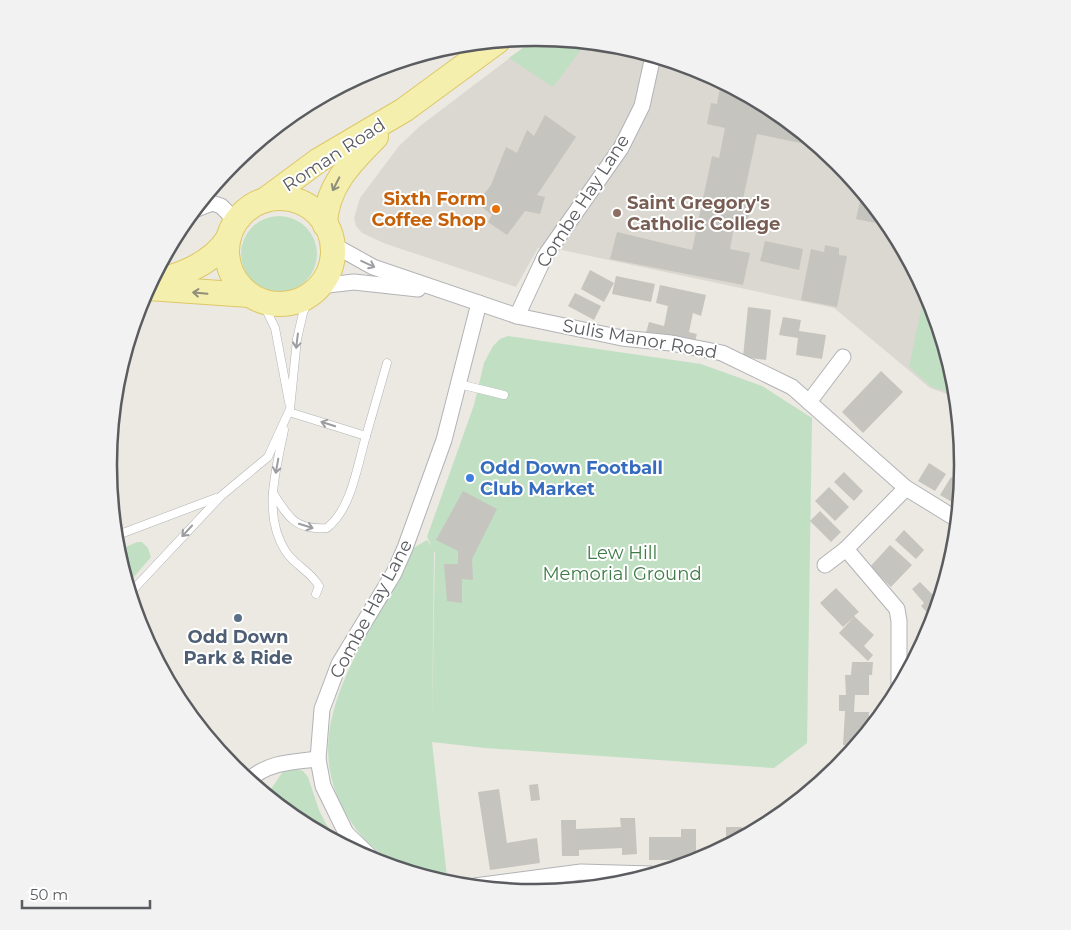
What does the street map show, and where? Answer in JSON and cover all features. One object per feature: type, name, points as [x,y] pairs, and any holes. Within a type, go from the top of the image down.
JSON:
[{"type":"main road","name":"Roman Road","points":[[265,200],[319,160],[404,110],[487,49]]},
{"type":"main road","name":"Roman Road","points":[[328,230],[326,210],[338,179],[350,163],[404,110]]},
{"type":"main road","points":[[156,289],[255,298],[281,305],[296,302],[315,290],[325,279],[332,263],[328,230],[318,213],[306,204],[279,198],[265,200],[252,205],[216,252],[194,268],[160,280]]},
{"type":"main road","points":[[233,229],[226,252],[229,269],[237,283],[255,298]]},
{"type":"street","name":"Combe Hay Lane","points":[[517,316],[545,256],[621,148],[642,106],[651,63]]},
{"type":"street","points":[[208,205],[212,203],[221,206],[233,229]]},
{"type":"street","name":"Sulis Manor Road","points":[[328,230],[340,248],[373,267],[517,316],[622,338],[672,343],[722,353],[792,387],[906,488],[951,516]]},
{"type":"street","name":"Sulis Manor Road","points":[[315,290],[354,282],[452,293]]},
{"type":"street","name":"Combe Hay Lane","points":[[358,844],[346,833],[336,816],[323,786],[318,759],[320,726],[326,696],[340,664],[394,573],[405,548],[444,440],[479,303]]},
{"type":"street","points":[[809,402],[844,357]]},
{"type":"street","points":[[825,565],[846,549],[906,488]]},
{"type":"street","points":[[846,549],[896,609],[899,621],[899,672]]},
{"type":"street","points":[[254,775],[277,764],[318,759]]},
{"type":"street","points":[[504,883],[581,872],[619,876]]},
{"type":"lane","points":[[315,290],[303,313],[297,339],[289,413],[273,493],[273,517],[281,542],[295,563],[315,580],[319,586],[316,594]]},
{"type":"lane","points":[[135,587],[221,496],[268,457],[289,413],[275,328],[255,298]]},
{"type":"lane","points":[[273,493],[290,519],[303,526],[327,528],[336,521],[347,499],[387,363]]},
{"type":"lane","points":[[459,384],[504,395]]},
{"type":"lane","points":[[289,413],[366,436]]},
{"type":"lane","points":[[122,533],[190,510],[221,496]]},
{"type":"shaded area","name":"Saint Gregory's Catholic College","points":[[525,46],[563,47],[617,54],[670,68],[721,89],[768,117],[812,150],[832,169],[868,210],[898,256],[922,305],[940,357],[948,394],[930,388],[834,308],[562,250],[538,248],[516,287],[386,244],[362,233],[356,226],[354,218],[360,198],[399,146],[420,126]]},
{"type":"green space","points":[[525,46],[581,49],[553,87],[509,58]]},
{"type":"green space","points":[[279,216],[294,219],[306,227],[314,239],[317,254],[314,269],[306,281],[294,289],[279,292],[264,289],[252,281],[244,269],[241,254],[244,239],[252,227],[264,219]]},
{"type":"green space","points":[[922,305],[940,357],[948,392],[932,387],[909,367]]},
{"type":"green space","name":"Lew Hill Memorial Ground","points":[[508,336],[701,364],[762,386],[812,418],[807,743],[774,768],[485,748],[432,742],[447,874],[385,856],[374,848],[356,829],[340,803],[331,778],[328,753],[330,729],[336,704],[356,654],[412,549],[427,540],[432,546],[427,537],[474,405],[484,363],[493,346],[500,339]],"holes":[[[434,551],[435,552],[432,724]]]},
{"type":"green space","points":[[137,542],[142,542],[148,548],[151,557],[133,578],[131,573],[125,547]]},
{"type":"green space","points":[[297,769],[303,771],[308,777],[319,810],[332,831],[271,789],[284,770]]},
{"type":"building","points":[[720,88],[768,117],[804,144],[757,134],[743,199],[752,201],[748,220],[736,217],[730,249],[750,253],[743,285],[610,259],[617,232],[692,250],[712,156],[719,158],[725,128],[707,124],[711,103],[717,104]]},
{"type":"building","points":[[545,115],[576,137],[537,195],[545,197],[540,214],[525,211],[507,235],[488,222],[492,215],[477,203],[491,185],[506,147],[517,153],[527,130],[534,136]]},
{"type":"building","points":[[860,201],[878,223],[856,219]]},
{"type":"building","points":[[765,241],[803,249],[799,270],[760,261]]},
{"type":"building","points":[[825,245],[839,248],[839,255],[847,256],[837,307],[801,300],[811,249],[824,252]]},
{"type":"building","points":[[590,270],[614,283],[604,302],[581,289]]},
{"type":"building","points":[[616,276],[655,284],[651,302],[612,294]]},
{"type":"building","points":[[660,285],[706,295],[701,316],[693,313],[689,332],[697,334],[693,348],[645,336],[649,322],[664,326],[668,306],[656,303]]},
{"type":"building","points":[[575,293],[601,306],[594,320],[568,306]]},
{"type":"building","points":[[748,307],[771,310],[766,360],[743,357]]},
{"type":"building","points":[[783,317],[801,320],[799,331],[826,335],[822,359],[796,355],[798,338],[779,335]]},
{"type":"building","points":[[881,371],[903,392],[863,433],[842,412]]},
{"type":"building","points":[[929,463],[946,474],[935,491],[918,481]]},
{"type":"building","points":[[844,472],[863,491],[854,501],[834,482]]},
{"type":"building","points":[[951,477],[953,479],[952,502],[940,495]]},
{"type":"building","points":[[829,487],[849,507],[835,521],[815,501]]},
{"type":"building","points":[[463,491],[497,509],[472,559],[473,580],[462,579],[462,603],[447,601],[444,564],[458,564],[458,551],[436,540]]},
{"type":"building","points":[[820,511],[841,532],[831,542],[810,521]]},
{"type":"building","points":[[904,530],[924,550],[916,559],[895,540]]},
{"type":"building","points":[[890,545],[912,565],[891,587],[870,567]]},
{"type":"building","points":[[920,582],[934,594],[927,612],[921,606],[924,603],[912,589]]},
{"type":"building","points":[[836,588],[859,612],[854,616],[874,635],[864,646],[873,655],[868,661],[839,633],[853,618],[843,627],[820,603]]},
{"type":"building","points":[[852,662],[873,662],[872,675],[869,675],[869,695],[855,695],[854,712],[869,712],[869,719],[846,745],[843,745],[845,711],[839,711],[839,695],[846,695],[845,675],[851,675]]},
{"type":"building","points":[[538,784],[540,800],[531,801],[529,785]]},
{"type":"building","points":[[499,789],[507,843],[537,838],[540,863],[490,870],[478,792]]},
{"type":"building","points":[[620,818],[635,818],[637,854],[622,855],[622,848],[579,850],[579,856],[562,856],[561,820],[576,820],[576,829],[621,827]]},
{"type":"building","points":[[726,827],[742,827],[742,830],[726,838]]},
{"type":"building","points":[[681,829],[696,829],[696,852],[675,860],[649,860],[649,837],[681,837]]},
{"type":"place","name":"Sixth Form Coffee Shop","points":[[496,209]]},
{"type":"place","name":"Saint Gregory's Catholic College","points":[[617,213]]},
{"type":"place","name":"Odd Down Football Club Market","points":[[470,478]]},
{"type":"place","name":"Odd Down Park & Ride","points":[[238,618]]}]
